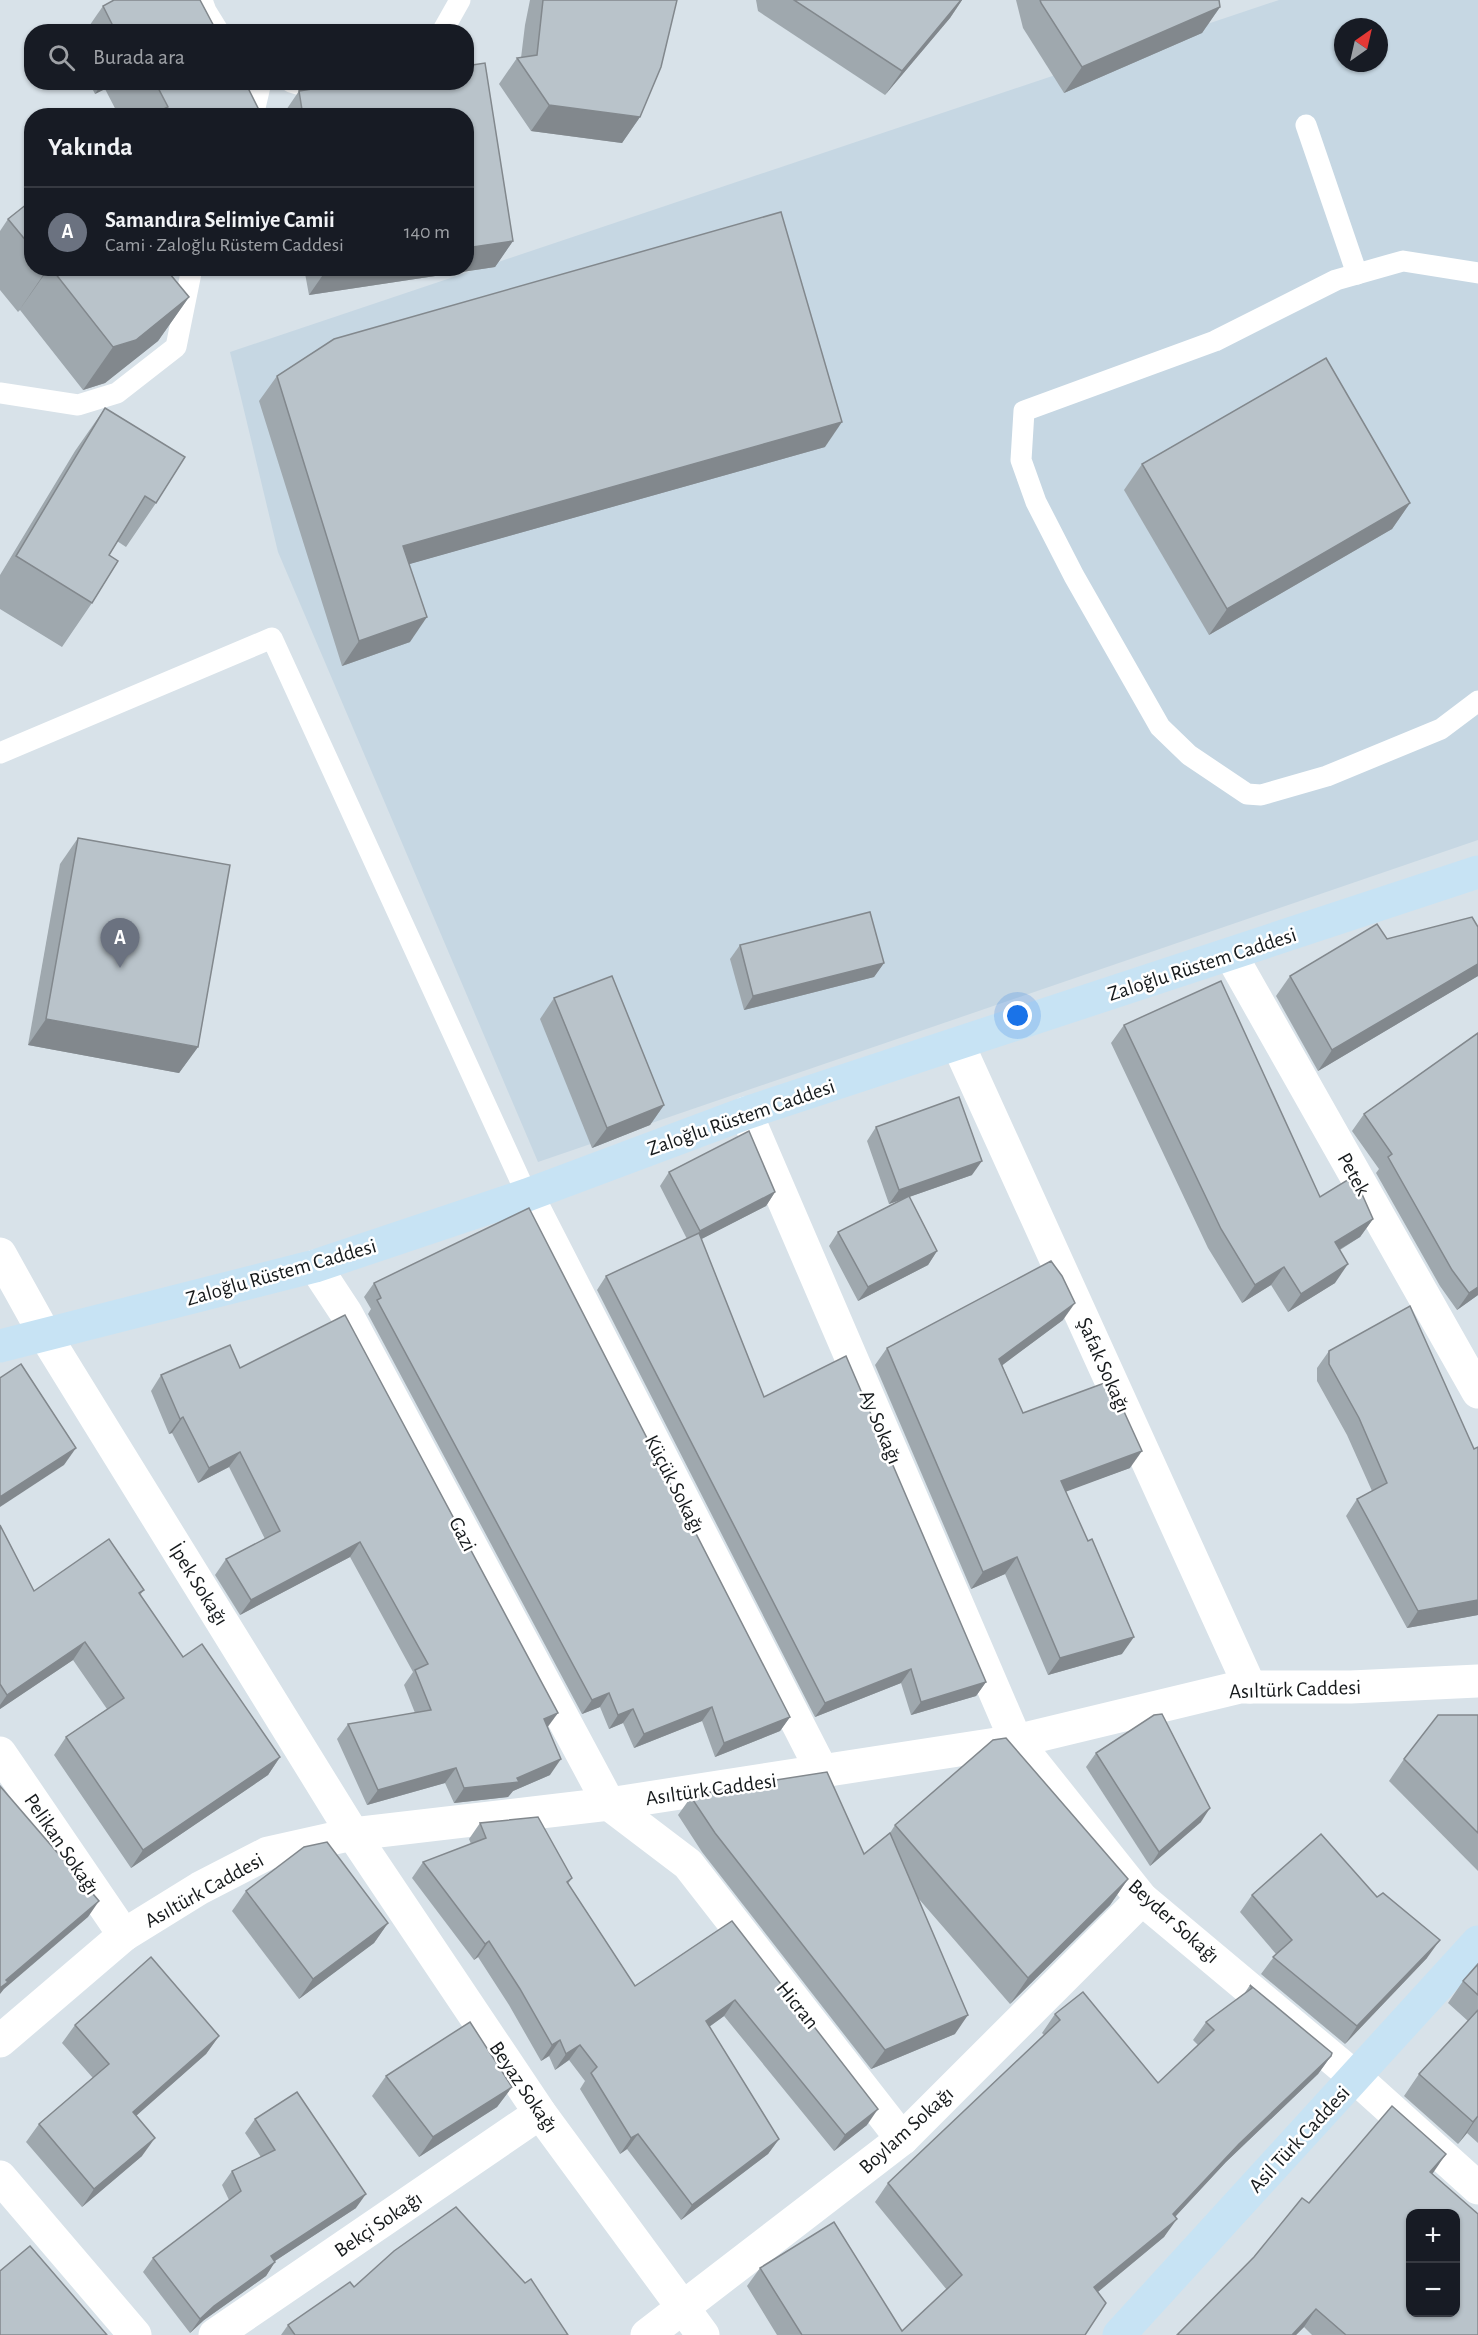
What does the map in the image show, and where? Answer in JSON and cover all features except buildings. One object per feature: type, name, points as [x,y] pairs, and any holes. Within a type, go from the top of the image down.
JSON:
[{"type":"street","name":"Zaloğlu Rüstem Caddesi","points":[[0,1346],[315,1266],[527,1195],[746,1113],[1478,872]]},
{"type":"street","name":"Petek","points":[[1231,955],[1478,1392]]},
{"type":"street","name":"Şafak Sokağı","points":[[958,1044],[1250,1687]]},
{"type":"street","name":"Ay Sokağı","points":[[746,1113],[1016,1741]]},
{"type":"street","name":"Küçük Sokağı","points":[[527,1195],[823,1773]]},
{"type":"street","name":"İpek Sokağı","points":[[0,1254],[45,1335],[353,1834]]},
{"type":"street","name":"Gazi","points":[[315,1266],[346,1313],[609,1804]]},
{"type":"street","name":"Asıltürk Caddesi","points":[[0,2041],[124,1935],[200,1888],[268,1853],[353,1834],[609,1804],[823,1773],[1016,1741],[1240,1686],[1351,1687],[1478,1681]]},
{"type":"street","name":"Beyder Sokağı","points":[[1016,1741],[1142,1899],[1356,2078],[1478,2188]]},
{"type":"street","name":"Pelikan Sokağı","points":[[0,1753],[124,1935]]},
{"type":"street","name":"Hicran","points":[[609,1804],[688,1864],[902,2139]]},
{"type":"street","name":"Beyaz Sokağı","points":[[353,1834],[540,2113],[703,2335]]},
{"type":"street","name":"Boylam Sokağı","points":[[647,2335],[902,2139],[1142,1899]]},
{"type":"street","name":"Asil Türk Caddesi","points":[[1119,2335],[1478,1942]]},
{"type":"street","name":"Bekçi Sokağı","points":[[215,2335],[540,2113]]},
{"type":"street","points":[[0,2177],[135,2335]]},
{"type":"lane","points":[[202,0],[214,24]]},
{"type":"lane","points":[[446,24],[460,0]]},
{"type":"lane","points":[[255,108],[259,90]]},
{"type":"lane","points":[[1306,125],[1357,274]]},
{"type":"lane","points":[[1478,273],[1403,261],[1336,280],[1215,341],[1024,411],[1021,460],[1036,502],[1074,576],[1160,727],[1189,755],[1246,794],[1261,795],[1328,776],[1441,729],[1478,701]]},
{"type":"lane","points":[[0,393],[78,405],[117,393],[176,347],[190,276]]},
{"type":"lane","points":[[0,753],[272,638],[527,1195]]},
{"type":"shaded area","points":[[1279,0],[1478,0],[1478,840],[538,1162],[278,552],[230,352],[456,276],[474,276],[474,270]]},
{"type":"place","name":"Samandıra Selimiye Camii","points":[[120,968]]}]
